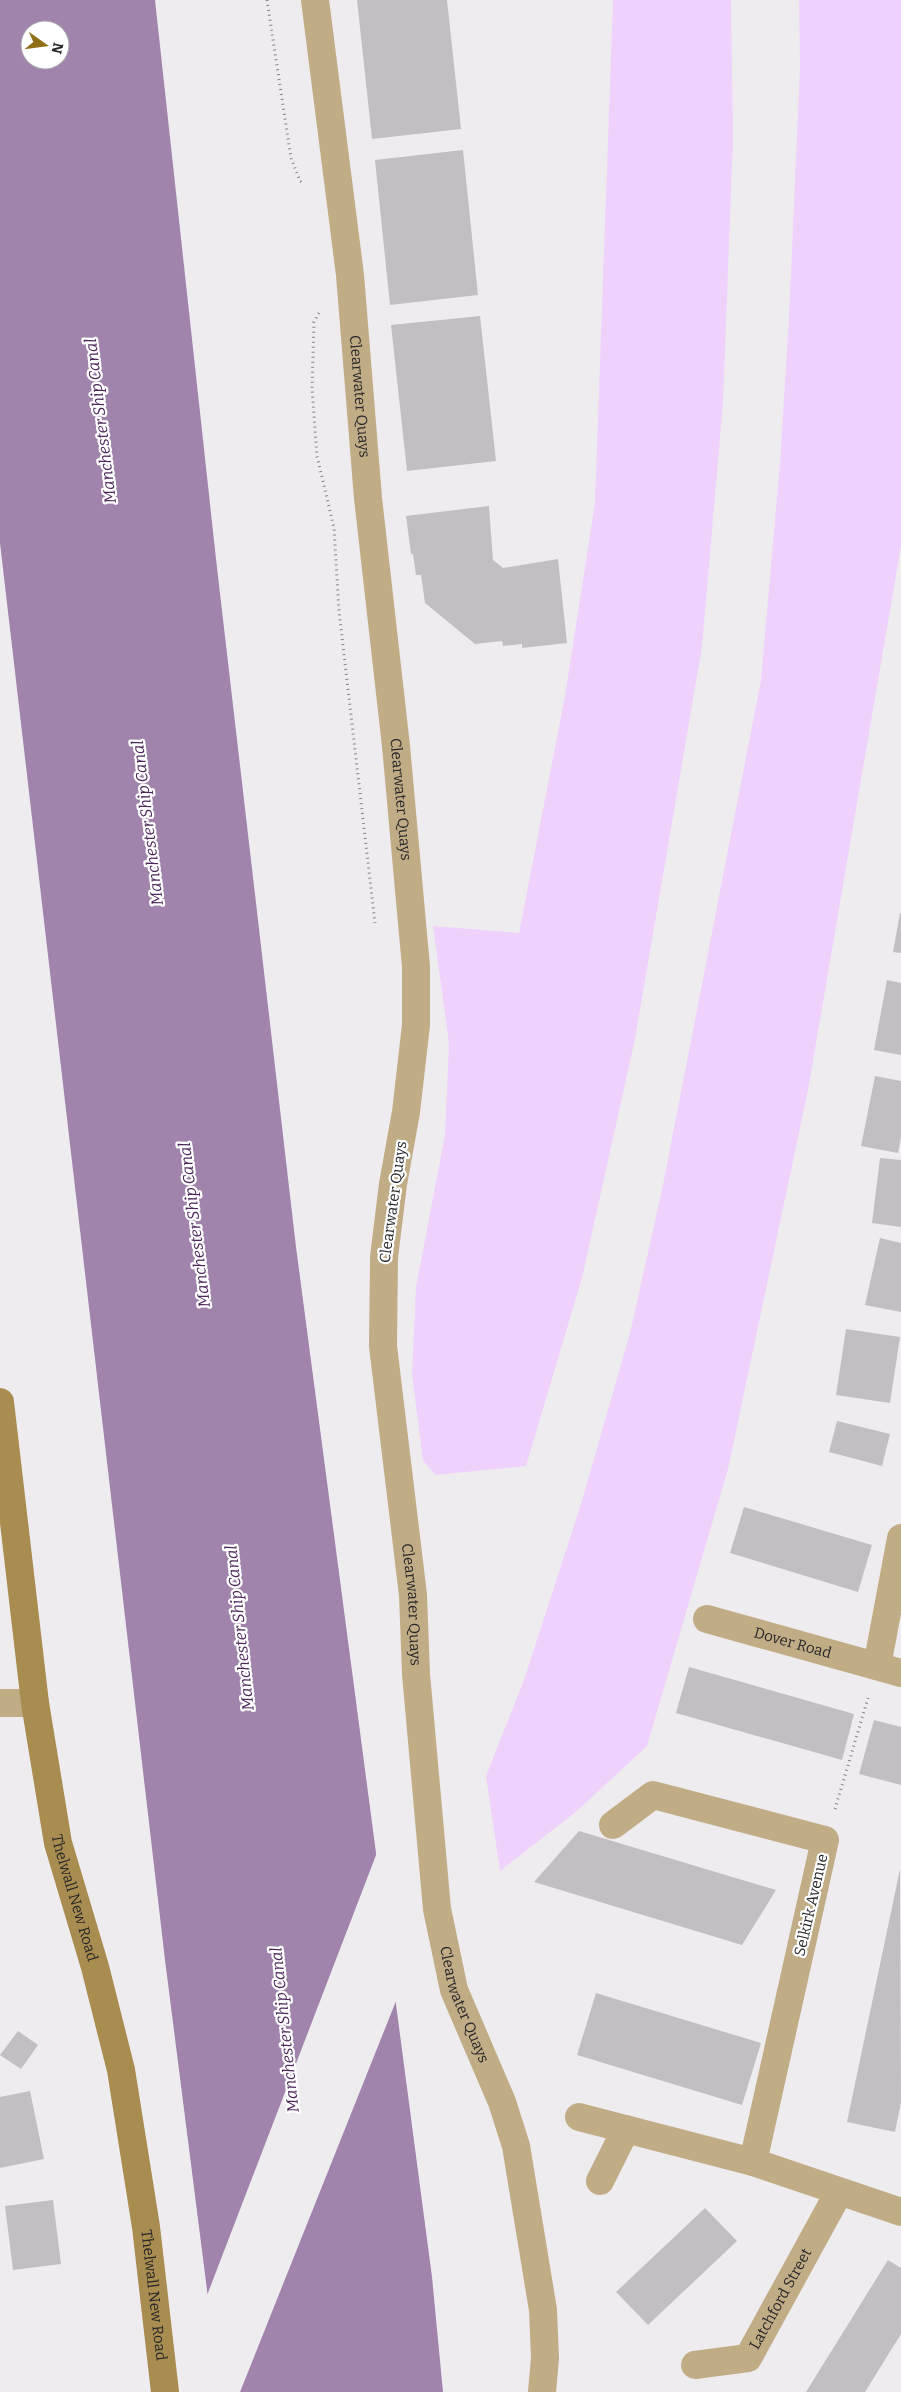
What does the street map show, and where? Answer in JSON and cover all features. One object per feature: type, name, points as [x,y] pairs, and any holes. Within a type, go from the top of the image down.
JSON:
[{"type":"main road","name":"Thelwall New Road","points":[[0,1402],[35,1703],[58,1843],[95,1967],[120,2070],[146,2228],[165,2392]]},
{"type":"street","name":"Clearwater Quays","points":[[315,0],[350,275],[368,498],[396,746],[416,967],[416,1025],[406,1112],[392,1184],[384,1257],[383,1346],[413,1595],[416,1674],[437,1909],[454,1990],[502,2102],[516,2146],[543,2310],[545,2358],[542,2392]]},
{"type":"street","points":[[889,1670],[901,1538]]},
{"type":"street","name":"Dover Road","points":[[706,1619],[889,1670]]},
{"type":"street","points":[[0,1703],[35,1703]]},
{"type":"street","name":"Selkirk Avenue","points":[[613,1825],[653,1794],[825,1840],[753,2162]]},
{"type":"street","points":[[579,2117],[753,2162],[901,2212]]},
{"type":"street","points":[[600,2181],[626,2129]]},
{"type":"street","name":"Latchford Street","points":[[695,2365],[748,2358],[838,2192]]},
{"type":"path","points":[[267,0],[290,158],[300,181],[306,186]]},
{"type":"path","points":[[320,310],[314,322],[312,378],[318,456],[334,528],[339,611],[376,924]]},
{"type":"path","points":[[825,1840],[889,1670]]},
{"type":"shaded area","points":[[613,0],[731,0],[733,139],[723,403],[702,647],[635,1039],[582,1278],[526,1466],[436,1475],[423,1461],[412,1375],[416,1287],[445,1135],[449,1043],[433,926],[519,933],[565,696],[595,503]]},
{"type":"shaded area","points":[[799,0],[901,0],[901,546],[808,1090],[728,1469],[647,1746],[577,1811],[500,1871],[486,1776],[524,1680],[581,1504],[630,1333],[662,1190],[761,680],[780,463],[789,317],[800,68]]},
{"type":"water","name":"Manchester Ship Canal","points":[[0,0],[155,0],[216,559],[296,1247],[432,2277],[443,2392],[220,2392],[165,1960],[0,543]]},
{"type":"pier","points":[[378,1850],[398,1996],[240,2392],[218,2392],[206,2298]]},
{"type":"building","points":[[357,0],[447,0],[461,129],[372,139]]},
{"type":"building","points":[[463,150],[478,295],[390,305],[375,160]]},
{"type":"building","points":[[480,316],[496,461],[407,471],[391,325]]},
{"type":"building","points":[[489,506],[493,560],[503,568],[558,559],[567,643],[522,648],[522,644],[503,646],[502,641],[475,644],[425,603],[421,575],[416,575],[413,554],[411,554],[406,516]]},
{"type":"building","points":[[901,913],[901,953],[893,952]]},
{"type":"building","points":[[887,980],[901,983],[901,1055],[874,1050]]},
{"type":"building","points":[[875,1076],[901,1081],[901,1137],[898,1153],[861,1146]]},
{"type":"building","points":[[880,1158],[901,1160],[901,1227],[872,1223]]},
{"type":"building","points":[[880,1238],[901,1243],[901,1312],[865,1305]]},
{"type":"building","points":[[846,1329],[900,1337],[890,1403],[836,1395]]},
{"type":"building","points":[[837,1421],[890,1434],[882,1466],[829,1452]]},
{"type":"building","points":[[744,1507],[872,1545],[858,1592],[730,1553]]},
{"type":"building","points":[[689,1667],[854,1714],[842,1760],[676,1713]]},
{"type":"building","points":[[874,1720],[901,1727],[901,1785],[859,1774]]},
{"type":"building","points":[[579,1831],[776,1890],[742,1945],[534,1882]]},
{"type":"building","points":[[900,1869],[901,2102],[895,2132],[847,2122]]},
{"type":"building","points":[[596,1993],[761,2043],[742,2105],[577,2055]]},
{"type":"building","points":[[18,2031],[38,2045],[21,2069],[0,2055]]},
{"type":"building","points":[[30,2091],[44,2159],[0,2168],[0,2097]]},
{"type":"building","points":[[53,2200],[61,2264],[13,2270],[5,2206]]},
{"type":"building","points":[[705,2208],[737,2241],[648,2325],[616,2292]]},
{"type":"building","points":[[888,2260],[901,2268],[901,2334],[865,2392],[806,2392]]}]
